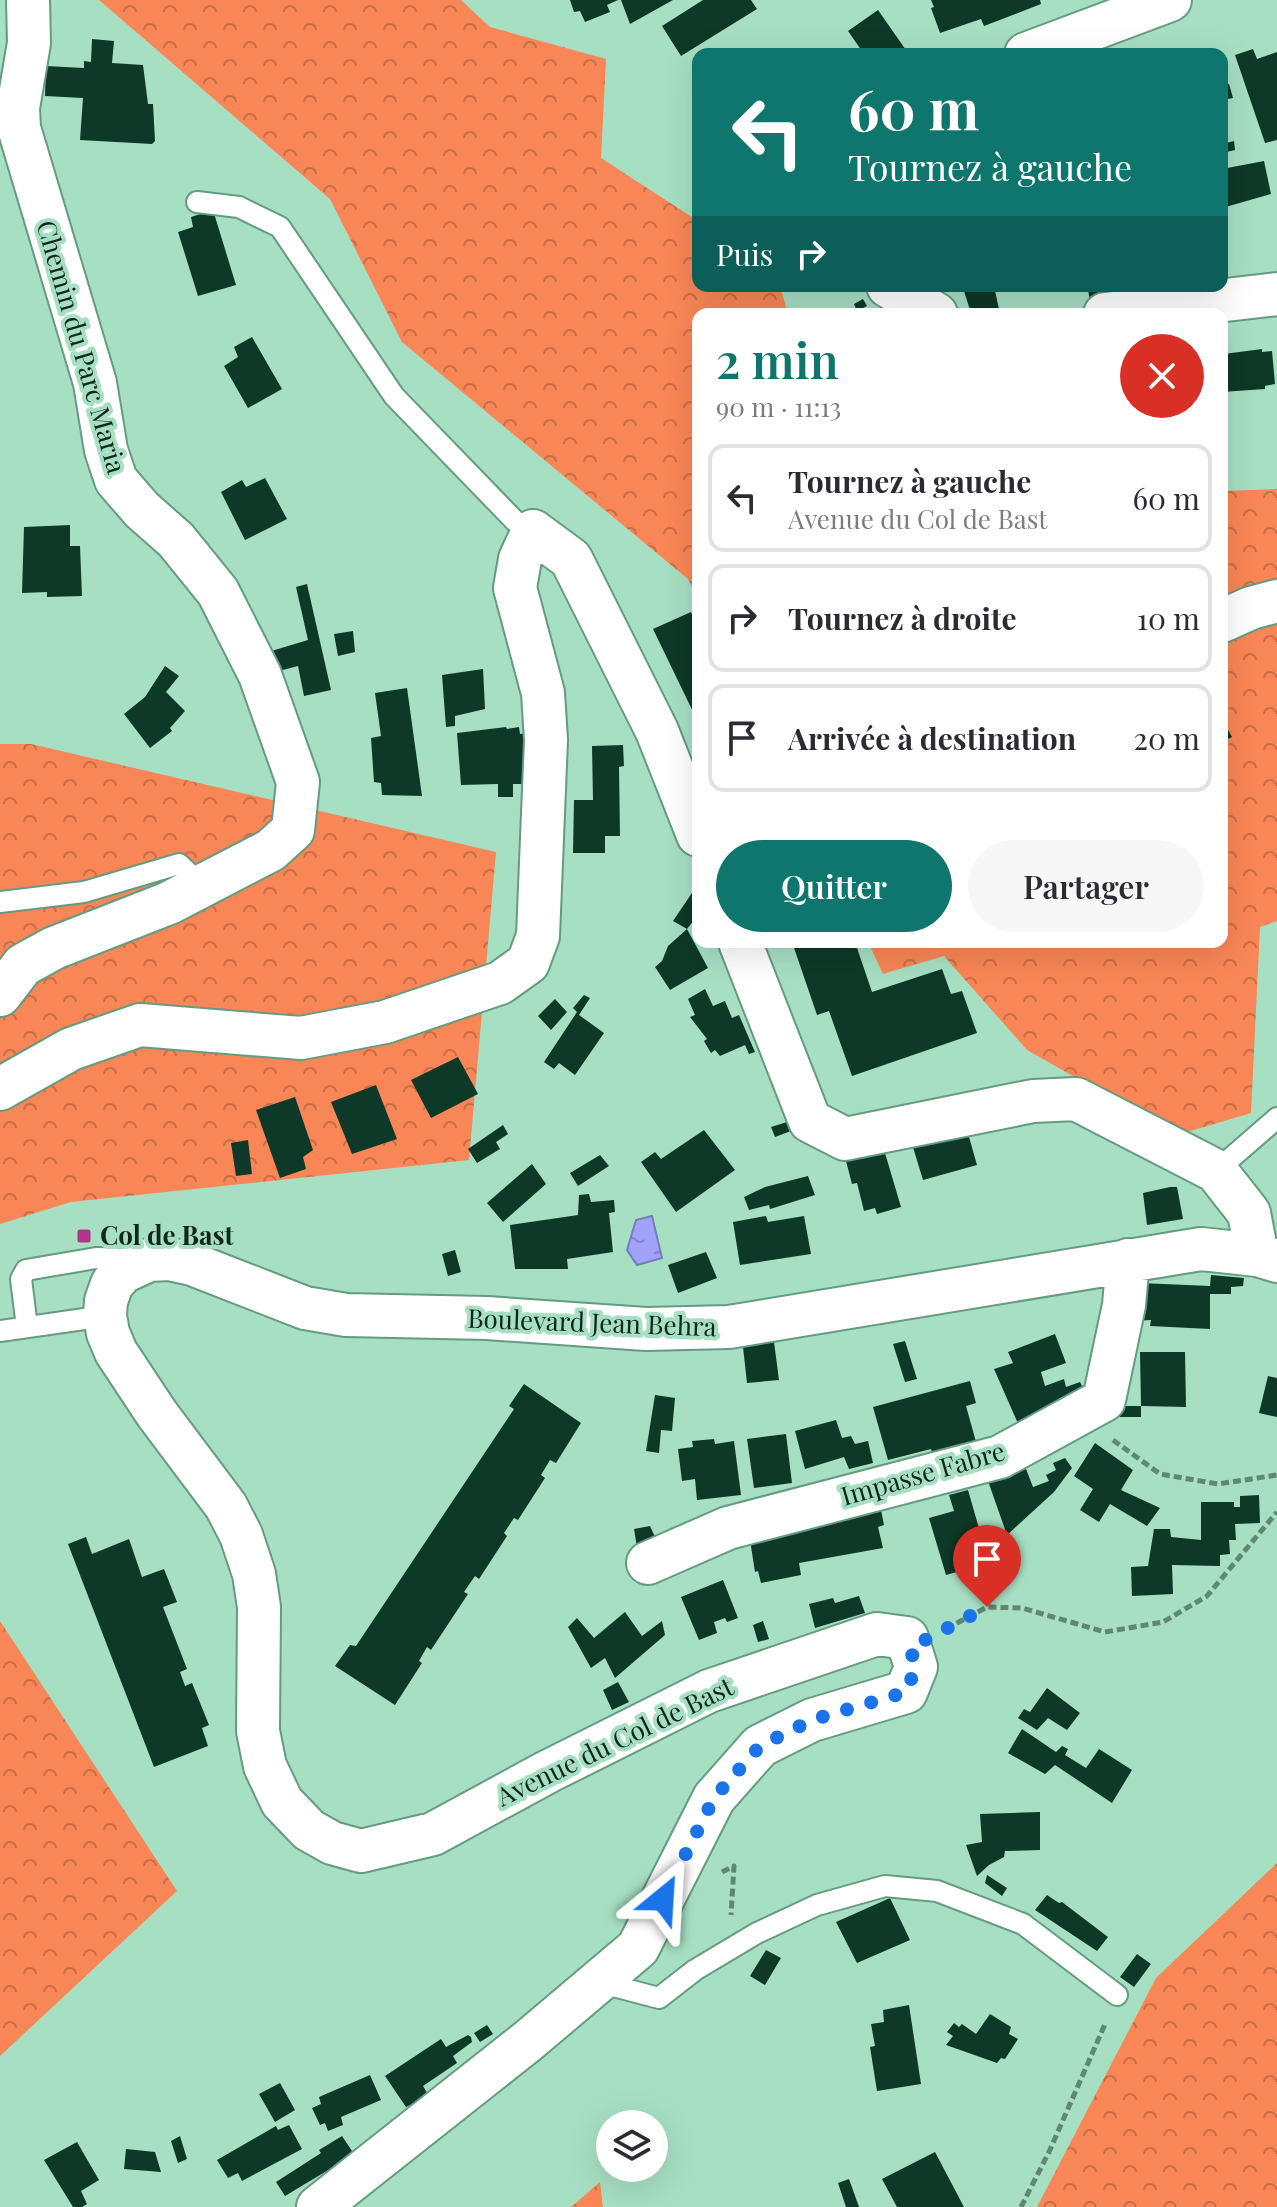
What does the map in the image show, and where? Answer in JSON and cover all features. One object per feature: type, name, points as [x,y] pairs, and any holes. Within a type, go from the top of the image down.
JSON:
[{"type":"street","points":[[0,11],[8,0]]},
{"type":"street","name":"Chemin du Parc Maria","points":[[0,995],[23,965],[54,948],[169,903],[271,850],[293,830],[298,782],[260,675],[218,592],[176,540],[142,510],[116,480],[106,450],[95,383],[19,128],[18,108],[29,43],[28,0]]},
{"type":"street","points":[[1042,48],[1170,0]]},
{"type":"street","points":[[898,292],[926,308]]},
{"type":"street","points":[[1157,308],[1277,294]]},
{"type":"street","points":[[0,1089],[71,1049],[140,1025],[301,1038],[400,1017],[500,983],[528,963],[538,936],[546,740],[543,693],[515,588],[520,559],[533,531],[571,559],[657,731],[692,820]]},
{"type":"street","points":[[1228,618],[1277,601]]},
{"type":"street","points":[[742,948],[810,1121],[845,1139],[1033,1101],[1076,1099],[1216,1171],[1249,1213],[1267,1258]]},
{"type":"street","name":"Boulevard Jean Behra","points":[[149,1260],[169,1259],[192,1264],[305,1308],[346,1315],[487,1318],[689,1330],[729,1327],[1201,1249],[1267,1258]]},
{"type":"street","points":[[105,1316],[112,1284],[123,1272],[149,1260]]},
{"type":"street","points":[[1104,1400],[1124,1305],[1128,1260]]},
{"type":"street","name":"Avenue du Col de Bast","points":[[105,1316],[116,1352],[157,1414],[226,1506],[241,1535],[254,1574],[259,1607],[258,1731],[265,1766],[282,1802],[309,1830],[332,1843],[361,1851],[433,1834],[549,1771],[709,1691],[877,1634],[907,1638],[910,1648]]},
{"type":"street","name":"Impasse Fabre","points":[[648,1563],[728,1528],[1000,1457],[1104,1400]]},
{"type":"street","points":[[318,2207],[528,2041],[638,1948],[714,1798],[760,1746],[812,1720],[906,1692],[916,1667],[910,1648]]},
{"type":"lane","points":[[197,202],[239,207],[280,227],[394,396],[515,521],[533,531]]},
{"type":"lane","points":[[0,902],[84,892],[179,864],[202,886]]},
{"type":"lane","points":[[1216,1171],[1277,1118]]},
{"type":"lane","points":[[27,1327],[21,1279],[26,1270],[96,1258],[149,1260]]},
{"type":"lane","points":[[0,1331],[105,1316]]},
{"type":"lane","points":[[598,1982],[659,1998],[695,1970],[757,1933],[817,1905],[885,1886],[937,1891],[1023,1924],[1117,1995]]},
{"type":"path","points":[[1104,1400],[1113,1440],[1160,1474],[1218,1484],[1277,1475]]},
{"type":"path","points":[[910,1648],[987,1607],[1022,1608],[1105,1632],[1163,1622],[1207,1596],[1277,1512]]},
{"type":"path","points":[[720,1873],[734,1866],[731,1916],[801,1913]]},
{"type":"path","points":[[1021,2207],[1078,2087],[1117,1995]]},
{"type":"green space","points":[[99,0],[461,0],[490,27],[606,59],[601,158],[692,217],[692,292],[782,292],[786,308],[692,308],[692,587],[688,579],[402,342],[330,199]]},
{"type":"green space","points":[[1277,489],[1277,921],[1260,927],[1251,1113],[1177,1135],[1027,1050],[944,956],[883,974],[871,948],[1228,948],[1228,491]]},
{"type":"green space","points":[[0,744],[31,744],[496,852],[469,1160],[71,1202],[0,1224]]},
{"type":"green space","points":[[0,1621],[177,1891],[0,2056]]},
{"type":"green space","points":[[1277,1863],[1277,2207],[1037,2207],[1156,1978]]},
{"type":"green space","points":[[600,2182],[603,2207],[571,2207]]},
{"type":"water","points":[[652,1216],[662,1258],[637,1265],[627,1250],[636,1220]]},
{"type":"building","points":[[570,0],[618,0],[607,5],[610,12],[585,22],[580,11],[574,12]]},
{"type":"building","points":[[621,0],[673,0],[630,24]]},
{"type":"building","points":[[703,0],[751,0],[757,9],[681,56],[662,26]]},
{"type":"building","points":[[931,0],[1040,0],[1041,4],[984,26],[981,19],[940,33]]},
{"type":"building","points":[[878,10],[905,48],[860,48],[848,31]]},
{"type":"building","points":[[92,39],[114,41],[112,63],[143,65],[148,104],[153,104],[155,141],[152,144],[80,140],[83,98],[45,96],[46,66],[84,68],[84,61],[91,62]]},
{"type":"building","points":[[1253,49],[1257,59],[1277,52],[1277,140],[1265,143],[1235,55]]},
{"type":"building","points":[[1228,84],[1233,98],[1228,99]]},
{"type":"building","points":[[1234,141],[1235,150],[1228,152],[1228,142]]},
{"type":"building","points":[[1264,161],[1271,194],[1228,206],[1228,168]]},
{"type":"building","points":[[213,210],[236,285],[198,296],[178,232],[193,227],[191,217]]},
{"type":"building","points":[[964,292],[995,292],[999,308],[969,308]]},
{"type":"building","points":[[1088,292],[1129,294],[1090,300]]},
{"type":"building","points":[[863,299],[867,306],[856,308],[854,304]]},
{"type":"building","points":[[252,337],[282,389],[248,408],[224,366],[238,357],[234,347]]},
{"type":"building","points":[[1262,349],[1262,352],[1272,351],[1275,384],[1265,386],[1265,389],[1228,392],[1228,353]]},
{"type":"building","points":[[265,478],[287,519],[245,540],[221,492],[242,480],[246,487]]},
{"type":"building","points":[[70,525],[70,546],[80,546],[82,596],[47,597],[47,592],[22,593],[24,527]]},
{"type":"building","points":[[307,584],[331,690],[304,696],[298,666],[275,672],[268,652],[308,640],[296,587]]},
{"type":"building","points":[[691,612],[692,710],[653,629]]},
{"type":"building","points":[[353,631],[355,652],[338,656],[334,634]]},
{"type":"building","points":[[165,666],[179,676],[166,692],[185,711],[170,728],[172,731],[150,748],[124,714],[145,697]]},
{"type":"building","points":[[483,669],[485,709],[455,716],[455,726],[446,727],[442,675]]},
{"type":"building","points":[[407,688],[422,796],[382,795],[381,783],[374,782],[371,738],[381,736],[375,693]]},
{"type":"building","points":[[519,727],[520,734],[530,733],[533,744],[523,748],[526,784],[513,784],[513,797],[498,797],[498,784],[461,785],[457,733]]},
{"type":"building","points":[[623,745],[624,766],[619,767],[620,836],[605,836],[605,853],[573,853],[574,800],[593,800],[592,746]]},
{"type":"building","points":[[692,893],[692,923],[687,929],[673,921]]},
{"type":"building","points":[[687,929],[692,938],[692,948],[697,948],[708,968],[670,990],[655,967],[662,961],[668,946]]},
{"type":"building","points":[[794,948],[857,948],[872,992],[942,969],[951,994],[962,991],[977,1033],[852,1076],[829,1011],[817,1015]]},
{"type":"building","points":[[705,989],[713,1006],[725,1001],[732,1018],[739,1015],[755,1052],[749,1054],[745,1045],[720,1056],[715,1050],[711,1053],[704,1041],[707,1039],[690,1017],[695,1015],[688,999]]},
{"type":"building","points":[[584,995],[590,998],[579,1015],[604,1033],[575,1075],[559,1063],[554,1069],[544,1062],[577,1012],[573,1008]]},
{"type":"building","points":[[555,999],[567,1012],[551,1030],[538,1016]]},
{"type":"building","points":[[458,1057],[478,1094],[431,1118],[411,1080]]},
{"type":"building","points":[[376,1085],[397,1139],[352,1154],[331,1102]]},
{"type":"building","points":[[295,1097],[313,1150],[303,1157],[306,1169],[280,1178],[256,1110]]},
{"type":"building","points":[[787,1122],[791,1131],[775,1137],[771,1127]]},
{"type":"building","points":[[503,1125],[508,1134],[496,1142],[500,1149],[477,1163],[468,1149]]},
{"type":"building","points":[[704,1130],[735,1170],[676,1212],[641,1162],[655,1152],[661,1159]]},
{"type":"building","points":[[967,1130],[977,1165],[923,1180],[912,1144]]},
{"type":"building","points":[[248,1140],[252,1174],[236,1176],[231,1143]]},
{"type":"building","points":[[885,1153],[901,1207],[877,1214],[875,1208],[864,1211],[857,1183],[852,1184],[846,1161]]},
{"type":"building","points":[[600,1155],[609,1166],[578,1186],[570,1173]]},
{"type":"building","points":[[532,1164],[546,1184],[503,1222],[487,1203]]},
{"type":"building","points":[[808,1176],[815,1195],[770,1209],[769,1205],[749,1210],[744,1197],[765,1187]]},
{"type":"building","points":[[1177,1187],[1183,1219],[1147,1225],[1143,1193]]},
{"type":"building","points":[[589,1194],[591,1202],[614,1200],[615,1212],[609,1213],[613,1252],[567,1259],[568,1269],[515,1269],[510,1225],[578,1215],[579,1195]]},
{"type":"building","points":[[766,1216],[768,1222],[804,1216],[811,1254],[740,1265],[733,1222]]},
{"type":"building","points":[[455,1250],[461,1272],[448,1276],[442,1254]]},
{"type":"building","points":[[706,1252],[717,1278],[678,1293],[668,1265]]},
{"type":"building","points":[[1211,1275],[1244,1278],[1243,1286],[1231,1287],[1231,1294],[1210,1294],[1210,1329],[1150,1326],[1151,1320],[1135,1321],[1140,1283],[1210,1286]]},
{"type":"building","points":[[1055,1334],[1066,1363],[1041,1372],[1045,1386],[1064,1379],[1066,1387],[1080,1382],[1085,1392],[1020,1428],[994,1369],[1013,1363],[1008,1352]]},
{"type":"building","points":[[905,1341],[917,1379],[905,1382],[893,1344]]},
{"type":"building","points":[[774,1342],[779,1380],[747,1383],[743,1347]]},
{"type":"building","points":[[1140,1352],[1185,1352],[1186,1407],[1141,1406]]},
{"type":"building","points":[[1268,1376],[1277,1378],[1277,1417],[1259,1413]]},
{"type":"building","points":[[970,1381],[976,1403],[966,1406],[978,1449],[935,1462],[931,1449],[888,1460],[873,1407]]},
{"type":"building","points":[[524,1384],[581,1423],[556,1463],[550,1460],[541,1475],[545,1478],[518,1520],[514,1518],[504,1533],[507,1536],[479,1579],[475,1576],[464,1592],[468,1594],[431,1650],[427,1647],[419,1661],[422,1663],[395,1705],[335,1666],[350,1645],[356,1646],[514,1409],[509,1406]]},
{"type":"building","points":[[655,1395],[675,1398],[672,1431],[661,1430],[659,1453],[646,1451]]},
{"type":"building","points":[[1120,1406],[1141,1406],[1141,1417],[1118,1417]]},
{"type":"building","points":[[836,1420],[842,1438],[851,1436],[855,1444],[868,1441],[873,1463],[849,1469],[844,1457],[805,1469],[795,1431]]},
{"type":"building","points":[[786,1434],[792,1483],[754,1488],[747,1439]]},
{"type":"building","points":[[714,1439],[715,1444],[734,1441],[741,1495],[697,1500],[695,1479],[682,1481],[678,1449],[693,1447],[692,1441]]},
{"type":"building","points":[[1095,1443],[1133,1470],[1121,1490],[1160,1508],[1147,1526],[1110,1504],[1099,1522],[1080,1510],[1093,1489],[1074,1476]]},
{"type":"building","points":[[1065,1458],[1072,1468],[1054,1492],[1007,1535],[988,1481],[1026,1469],[1033,1487],[1049,1481],[1046,1475],[1056,1470],[1053,1463]]},
{"type":"building","points":[[968,1490],[989,1563],[946,1575],[929,1518],[954,1511],[949,1495]]},
{"type":"building","points":[[1259,1495],[1260,1523],[1235,1524],[1236,1540],[1229,1540],[1230,1554],[1220,1555],[1220,1566],[1172,1565],[1173,1594],[1132,1596],[1131,1567],[1148,1566],[1154,1529],[1170,1529],[1171,1537],[1201,1540],[1201,1502],[1234,1502],[1234,1507],[1240,1507],[1240,1496]]},
{"type":"building","points":[[881,1510],[884,1525],[878,1527],[883,1548],[799,1563],[801,1575],[761,1583],[758,1571],[755,1572],[750,1540]]},
{"type":"building","points":[[650,1526],[656,1539],[637,1547],[634,1529]]},
{"type":"building","points":[[86,1537],[92,1554],[129,1539],[142,1577],[164,1569],[177,1602],[163,1607],[187,1669],[180,1672],[185,1686],[192,1683],[209,1725],[202,1728],[208,1746],[154,1767],[68,1544]]},
{"type":"building","points":[[723,1580],[738,1618],[714,1622],[717,1633],[699,1640],[681,1597]]},
{"type":"building","points":[[859,1596],[865,1613],[815,1628],[809,1604],[833,1598],[835,1603]]},
{"type":"building","points":[[625,1612],[642,1636],[662,1621],[665,1635],[615,1678],[605,1658],[591,1668],[568,1627],[577,1618],[594,1638]]},
{"type":"building","points":[[763,1621],[769,1639],[758,1642],[753,1625]]},
{"type":"building","points":[[618,1682],[629,1702],[612,1710],[603,1690]]},
{"type":"building","points":[[1047,1688],[1080,1713],[1067,1730],[1048,1718],[1037,1730],[1018,1718],[1024,1709],[1030,1712]]},
{"type":"building","points":[[1022,1729],[1056,1752],[1062,1746],[1068,1749],[1065,1755],[1086,1768],[1099,1749],[1132,1770],[1112,1803],[1055,1765],[1045,1774],[1008,1753]]},
{"type":"building","points":[[1040,1812],[1040,1850],[1005,1851],[1004,1857],[977,1876],[966,1845],[982,1842],[980,1814]]},
{"type":"building","points":[[987,1875],[1007,1888],[1002,1896],[985,1883]]},
{"type":"building","points":[[1047,1895],[1062,1902],[1108,1937],[1097,1951],[1035,1910]]},
{"type":"building","points":[[890,1898],[910,1940],[857,1963],[836,1922]]},
{"type":"building","points":[[766,1950],[781,1958],[765,1985],[750,1976]]},
{"type":"building","points":[[1137,1954],[1151,1964],[1134,1987],[1120,1977]]},
{"type":"building","points":[[909,2005],[921,2084],[877,2091],[870,2047],[875,2046],[871,2024],[884,2022],[883,2010]]},
{"type":"building","points":[[990,2014],[1011,2027],[1009,2034],[1018,2039],[1005,2059],[1001,2058],[997,2063],[946,2045],[953,2036],[947,2032],[954,2023],[959,2027],[962,2024],[976,2034]]},
{"type":"building","points":[[487,2025],[493,2034],[480,2042],[474,2033]]},
{"type":"building","points":[[468,2035],[472,2042],[453,2056],[457,2063],[423,2086],[429,2096],[406,2107],[385,2076],[441,2039],[446,2047]]},
{"type":"building","points":[[370,2075],[381,2100],[341,2117],[343,2125],[328,2131],[325,2123],[320,2125],[312,2108],[321,2104],[319,2097]]},
{"type":"building","points":[[280,2083],[295,2110],[275,2122],[259,2094]]},
{"type":"building","points":[[289,2125],[302,2149],[242,2181],[238,2173],[228,2178],[217,2160],[276,2126],[278,2130]]},
{"type":"building","points":[[180,2136],[187,2159],[178,2163],[171,2141]]},
{"type":"building","points":[[342,2136],[354,2154],[332,2172],[330,2169],[285,2196],[276,2182]]},
{"type":"building","points":[[77,2142],[99,2180],[81,2191],[87,2204],[82,2207],[73,2207],[44,2160]]},
{"type":"building","points":[[126,2149],[155,2152],[161,2172],[124,2169]]},
{"type":"building","points":[[935,2152],[964,2207],[897,2207],[882,2179]]},
{"type":"building","points":[[849,2179],[859,2207],[846,2207],[838,2183]]},
{"type":"place","name":"Col de Bast","points":[[84,1236]]},
{"type":"route","points":[[663,1899],[714,1798],[760,1746],[812,1720],[906,1692],[916,1667],[910,1648],[987,1607]]}]
